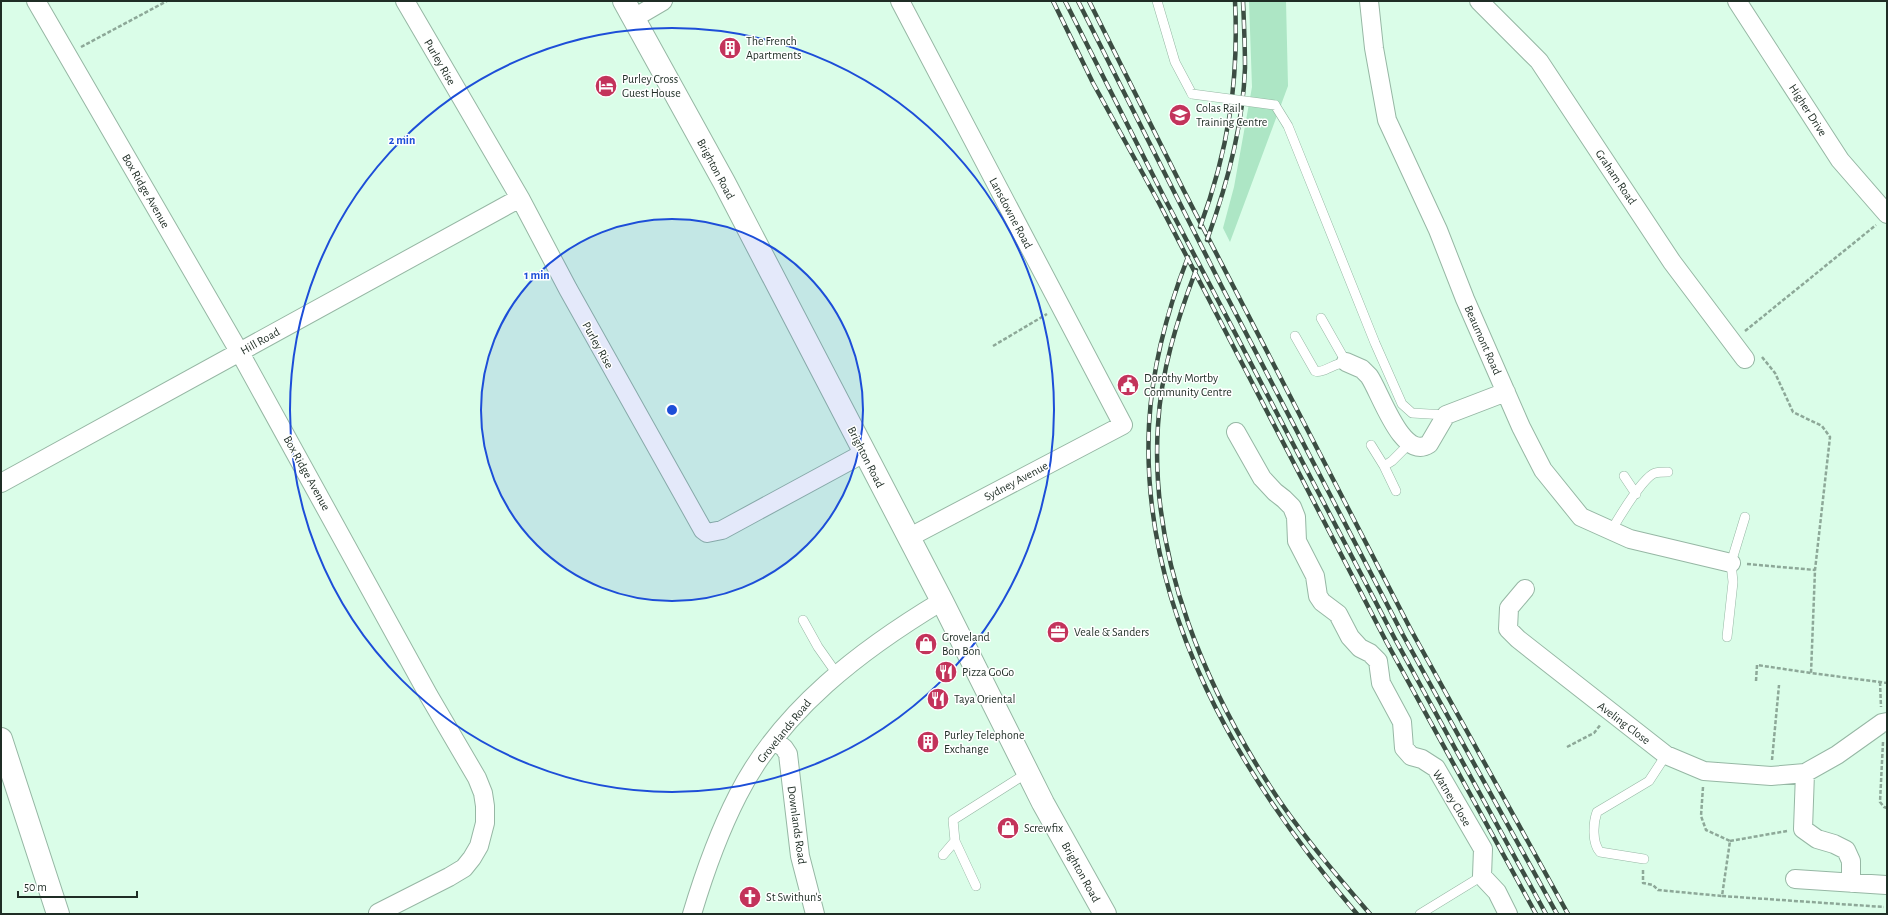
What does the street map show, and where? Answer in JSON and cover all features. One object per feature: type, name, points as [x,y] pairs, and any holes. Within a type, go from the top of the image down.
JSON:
[{"type":"main road","name":"Brighton Road","points":[[629,10],[727,189],[942,601],[1027,773],[1105,914]]},
{"type":"main road","points":[[1,739],[58,914]]},
{"type":"street","name":"Box Ridge Avenue","points":[[36,1],[239,352],[429,696],[474,773],[483,793],[485,823],[481,840],[472,858],[464,868],[378,913]]},
{"type":"street","name":"Purley Rise","points":[[405,1],[520,198],[568,290],[694,517],[707,533],[722,530],[864,453]]},
{"type":"street","points":[[629,10],[663,1]]},
{"type":"street","name":"Lansdowne Road","points":[[900,1],[1123,425]]},
{"type":"street","name":"Beaumont Road","points":[[1369,1],[1374,48],[1387,120],[1438,230],[1465,299],[1521,427],[1543,470],[1581,517],[1630,539],[1731,563]]},
{"type":"street","name":"Graham Road","points":[[1479,1],[1539,61],[1672,262],[1745,359]]},
{"type":"street","name":"Higher Drive","points":[[1737,1],[1840,160],[1884,218]]},
{"type":"street","name":"Hill Road","points":[[1,483],[520,198]]},
{"type":"street","points":[[1346,362],[1362,369],[1369,376],[1399,433],[1410,443],[1422,447],[1428,444],[1446,415],[1506,392]]},
{"type":"street","name":"Sydney Avenue","points":[[908,538],[1123,425]]},
{"type":"street","name":"Watney Close","points":[[1236,432],[1262,478],[1292,508],[1296,517],[1296,541],[1315,576],[1318,596],[1322,602],[1338,614],[1350,637],[1360,648],[1370,653],[1378,661],[1381,672],[1380,683],[1402,722],[1404,748],[1411,756],[1422,759],[1436,768],[1483,849],[1482,876]]},
{"type":"street","name":"Aveling Close","points":[[1525,589],[1508,608],[1508,629],[1538,656],[1666,755],[1704,771],[1771,776],[1806,773],[1837,755],[1885,723]]},
{"type":"street","name":"Grovelands Road","points":[[692,914],[725,821],[738,794],[774,740],[813,696],[837,674],[896,628],[942,601]]},
{"type":"street","name":"Downlands Road","points":[[774,740],[784,748],[788,754],[800,856],[815,914]]},
{"type":"street","points":[[1806,773],[1803,829],[1816,840],[1834,844],[1846,850],[1851,862],[1850,883]]},
{"type":"street","points":[[1482,876],[1497,892],[1508,914]]},
{"type":"street","points":[[1795,879],[1886,885]]},
{"type":"lane","points":[[1157,1],[1175,62],[1192,94],[1275,105],[1288,126],[1375,343],[1402,404],[1412,413],[1446,415]]},
{"type":"lane","points":[[1295,336],[1315,371],[1320,372],[1338,362],[1346,362],[1321,318]]},
{"type":"lane","points":[[1384,466],[1392,461],[1410,443]]},
{"type":"lane","points":[[1371,445],[1384,466],[1396,491]]},
{"type":"lane","points":[[1611,531],[1624,509],[1655,473],[1668,472]]},
{"type":"lane","points":[[1624,476],[1636,494]]},
{"type":"lane","points":[[1727,637],[1733,582],[1731,563],[1745,517]]},
{"type":"lane","points":[[803,620],[818,647],[837,674]]},
{"type":"lane","points":[[1644,859],[1600,852],[1596,848],[1595,842],[1595,818],[1597,812],[1649,781],[1666,755]]},
{"type":"lane","points":[[976,886],[955,841],[953,820],[1027,773]]},
{"type":"lane","points":[[943,855],[955,841]]},
{"type":"lane","points":[[1420,914],[1482,876]]},
{"type":"path","points":[[67,55],[167,1]]},
{"type":"path","points":[[1732,342],[1884,218]]},
{"type":"path","points":[[993,346],[1060,307]]},
{"type":"path","points":[[1745,359],[1756,351],[1775,373],[1793,412],[1822,426],[1830,437],[1815,570],[1811,673]]},
{"type":"path","points":[[1731,563],[1815,570]]},
{"type":"path","points":[[1756,681],[1757,665],[1887,683]]},
{"type":"path","points":[[1880,682],[1885,723],[1880,802],[1887,808]]},
{"type":"path","points":[[1771,776],[1779,685]]},
{"type":"path","points":[[1568,747],[1594,733],[1610,712]]},
{"type":"path","points":[[1704,771],[1701,816],[1706,830],[1730,841],[1768,833],[1803,829]]},
{"type":"path","points":[[1722,896],[1730,841]]},
{"type":"path","points":[[1644,859],[1643,883],[1653,885],[1658,890],[1884,907]]},
{"type":"green space","points":[[1249,1],[1286,1],[1288,86],[1230,242],[1223,228],[1234,187],[1252,87]]},
{"type":"railway","points":[[1053,1],[1093,83],[1159,203],[1387,643],[1536,914]]},
{"type":"railway","points":[[1065,1],[1165,199],[1395,639],[1546,914]]},
{"type":"railway","points":[[1078,1],[1223,289],[1403,635],[1557,914]]},
{"type":"railway","points":[[1089,1],[1184,191],[1411,630],[1568,914]]},
{"type":"railway","points":[[1200,227],[1218,171],[1230,116],[1235,60],[1235,1]]},
{"type":"railway","points":[[1207,240],[1233,156],[1241,112],[1245,68],[1243,1]]},
{"type":"railway","points":[[1188,257],[1173,298],[1157,361],[1153,382],[1149,425],[1151,494],[1161,561],[1180,626],[1206,688],[1238,749],[1274,806],[1314,862],[1357,914]]},
{"type":"railway","points":[[1196,270],[1182,308],[1166,365],[1158,425],[1158,475],[1163,526],[1173,575],[1188,623],[1207,671],[1229,717],[1254,761],[1302,832],[1370,914]]},
{"type":"place","name":"The French Apartments","points":[[730,48]]},
{"type":"place","name":"Purley Cross Guest House","points":[[606,86]]},
{"type":"place","name":"Colas Rail Training Centre","points":[[1180,115]]},
{"type":"place","name":"Dorothy Mortby Community Centre","points":[[1128,385]]},
{"type":"place","name":"Veale & Sanders","points":[[1058,632]]},
{"type":"place","name":"Groveland Bon Bon","points":[[926,644]]},
{"type":"place","name":"Pizza GoGo","points":[[946,672]]},
{"type":"place","name":"Taya Oriental","points":[[938,699]]},
{"type":"place","name":"Purley Telephone Exchange","points":[[928,742]]},
{"type":"place","name":"Screwfix","points":[[1008,828]]},
{"type":"place","name":"St Swithun's","points":[[750,897]]}]
